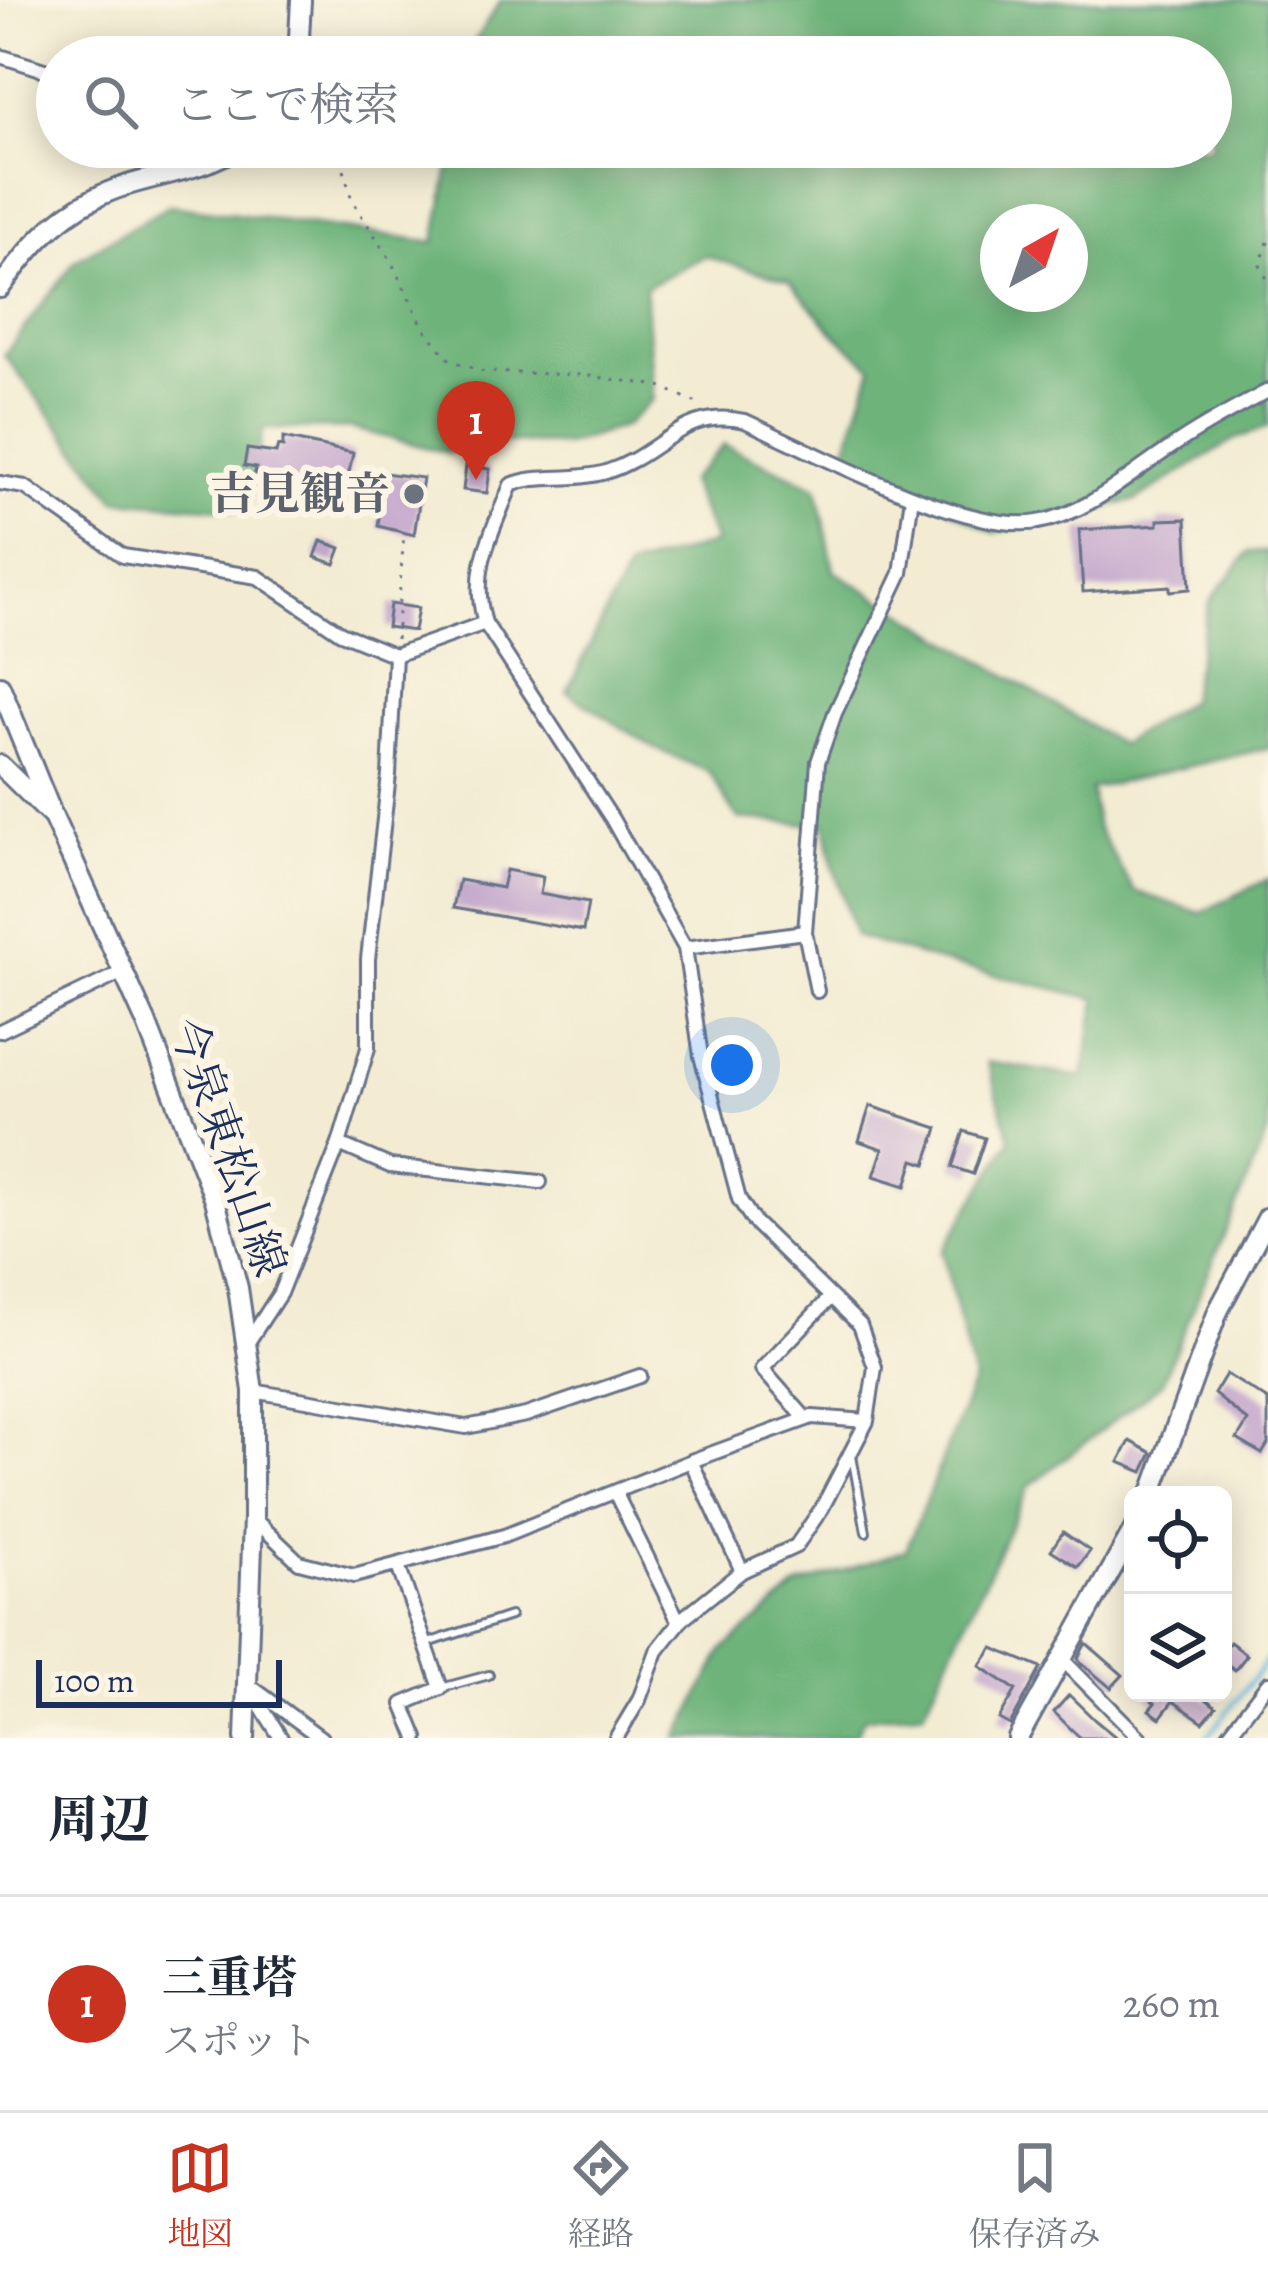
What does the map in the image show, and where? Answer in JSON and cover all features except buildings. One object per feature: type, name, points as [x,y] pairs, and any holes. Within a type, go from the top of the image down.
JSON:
[{"type":"main road","points":[[299,36],[301,0]]},
{"type":"main road","points":[[0,288],[34,241],[96,197],[186,168]]},
{"type":"main road","points":[[0,686],[53,817]]},
{"type":"main road","name":"今泉東松山線","points":[[0,765],[53,817],[123,972],[214,1200],[248,1342],[253,1390],[254,1519],[245,1738]]},
{"type":"main road","points":[[1154,1486],[1218,1311],[1268,1217]]},
{"type":"main road","points":[[1018,1738],[1124,1547]]},
{"type":"street","points":[[0,56],[36,67]]},
{"type":"street","points":[[616,1738],[639,1700],[657,1651],[680,1622],[742,1570],[796,1546],[822,1508],[867,1421],[875,1367],[860,1325],[754,1222],[739,1199],[701,1056],[686,948],[612,818],[485,622],[477,596],[484,553],[511,485],[526,478],[567,481],[608,471],[657,448],[696,420],[726,417],[745,421],[912,497],[1016,524],[1038,522],[1104,494],[1172,446],[1268,391]]},
{"type":"street","points":[[0,483],[25,487],[123,556],[258,577],[341,633],[395,655],[485,622]]},
{"type":"street","points":[[817,992],[805,932],[818,762],[835,713],[901,573],[912,497]]},
{"type":"street","points":[[248,1342],[280,1293],[339,1144],[368,1048],[368,959],[389,775],[395,655]]},
{"type":"street","points":[[686,948],[805,932]]},
{"type":"street","points":[[0,1031],[123,972]]},
{"type":"street","points":[[339,1144],[390,1166],[540,1183]]},
{"type":"street","points":[[806,1420],[762,1369],[832,1297]]},
{"type":"street","points":[[253,1390],[466,1427],[526,1414],[640,1376]]},
{"type":"street","points":[[254,1519],[299,1562],[354,1576],[504,1537],[806,1420],[867,1421]]},
{"type":"street","points":[[692,1461],[742,1570]]},
{"type":"street","points":[[615,1492],[680,1622]]},
{"type":"street","points":[[398,1566],[441,1688],[403,1704],[417,1738]]},
{"type":"street","points":[[1063,1659],[1140,1738]]},
{"type":"street","points":[[246,1683],[281,1738]]},
{"type":"street","points":[[246,1683],[321,1738]]},
{"type":"street","points":[[1226,1738],[1268,1683]]},
{"type":"lane","points":[[851,1453],[866,1532]]},
{"type":"lane","points":[[426,1643],[510,1616]]},
{"type":"lane","points":[[441,1688],[489,1675]]},
{"type":"path","points":[[343,168],[352,201],[390,259],[424,328],[450,360],[484,372],[583,375],[660,386],[726,417]]},
{"type":"path","points":[[1268,242],[1260,265],[1268,280]]},
{"type":"path","points":[[398,623],[404,533]]},
{"type":"green space","points":[[501,0],[1268,0],[1268,427],[1237,438],[1136,500],[995,533],[845,453],[872,367],[837,336],[789,281],[705,256],[645,287],[653,399],[625,426],[566,445],[478,441],[448,453],[350,428],[263,429],[247,510],[116,500],[4,355],[76,260],[170,205],[435,242],[449,168],[1232,168],[1232,36],[478,36]]},
{"type":"green space","points":[[724,445],[817,487],[834,571],[1120,744],[1189,701],[1209,602],[1249,552],[1268,552],[1268,748],[1091,789],[1096,826],[1134,891],[1201,913],[1268,879],[1268,1132],[1161,1384],[1029,1486],[924,1711],[864,1718],[854,1738],[678,1738],[723,1650],[798,1586],[906,1550],[974,1380],[942,1252],[1011,1140],[987,1062],[1083,1077],[1097,999],[855,936],[825,825],[738,819],[709,772],[654,748],[567,692],[628,568],[715,543],[689,481]]},
{"type":"waterway","points":[[1207,1738],[1268,1659]]},
{"type":"place","name":"三重塔","points":[[476,480]]},
{"type":"place","name":"吉見観音","points":[[414,494]]}]
